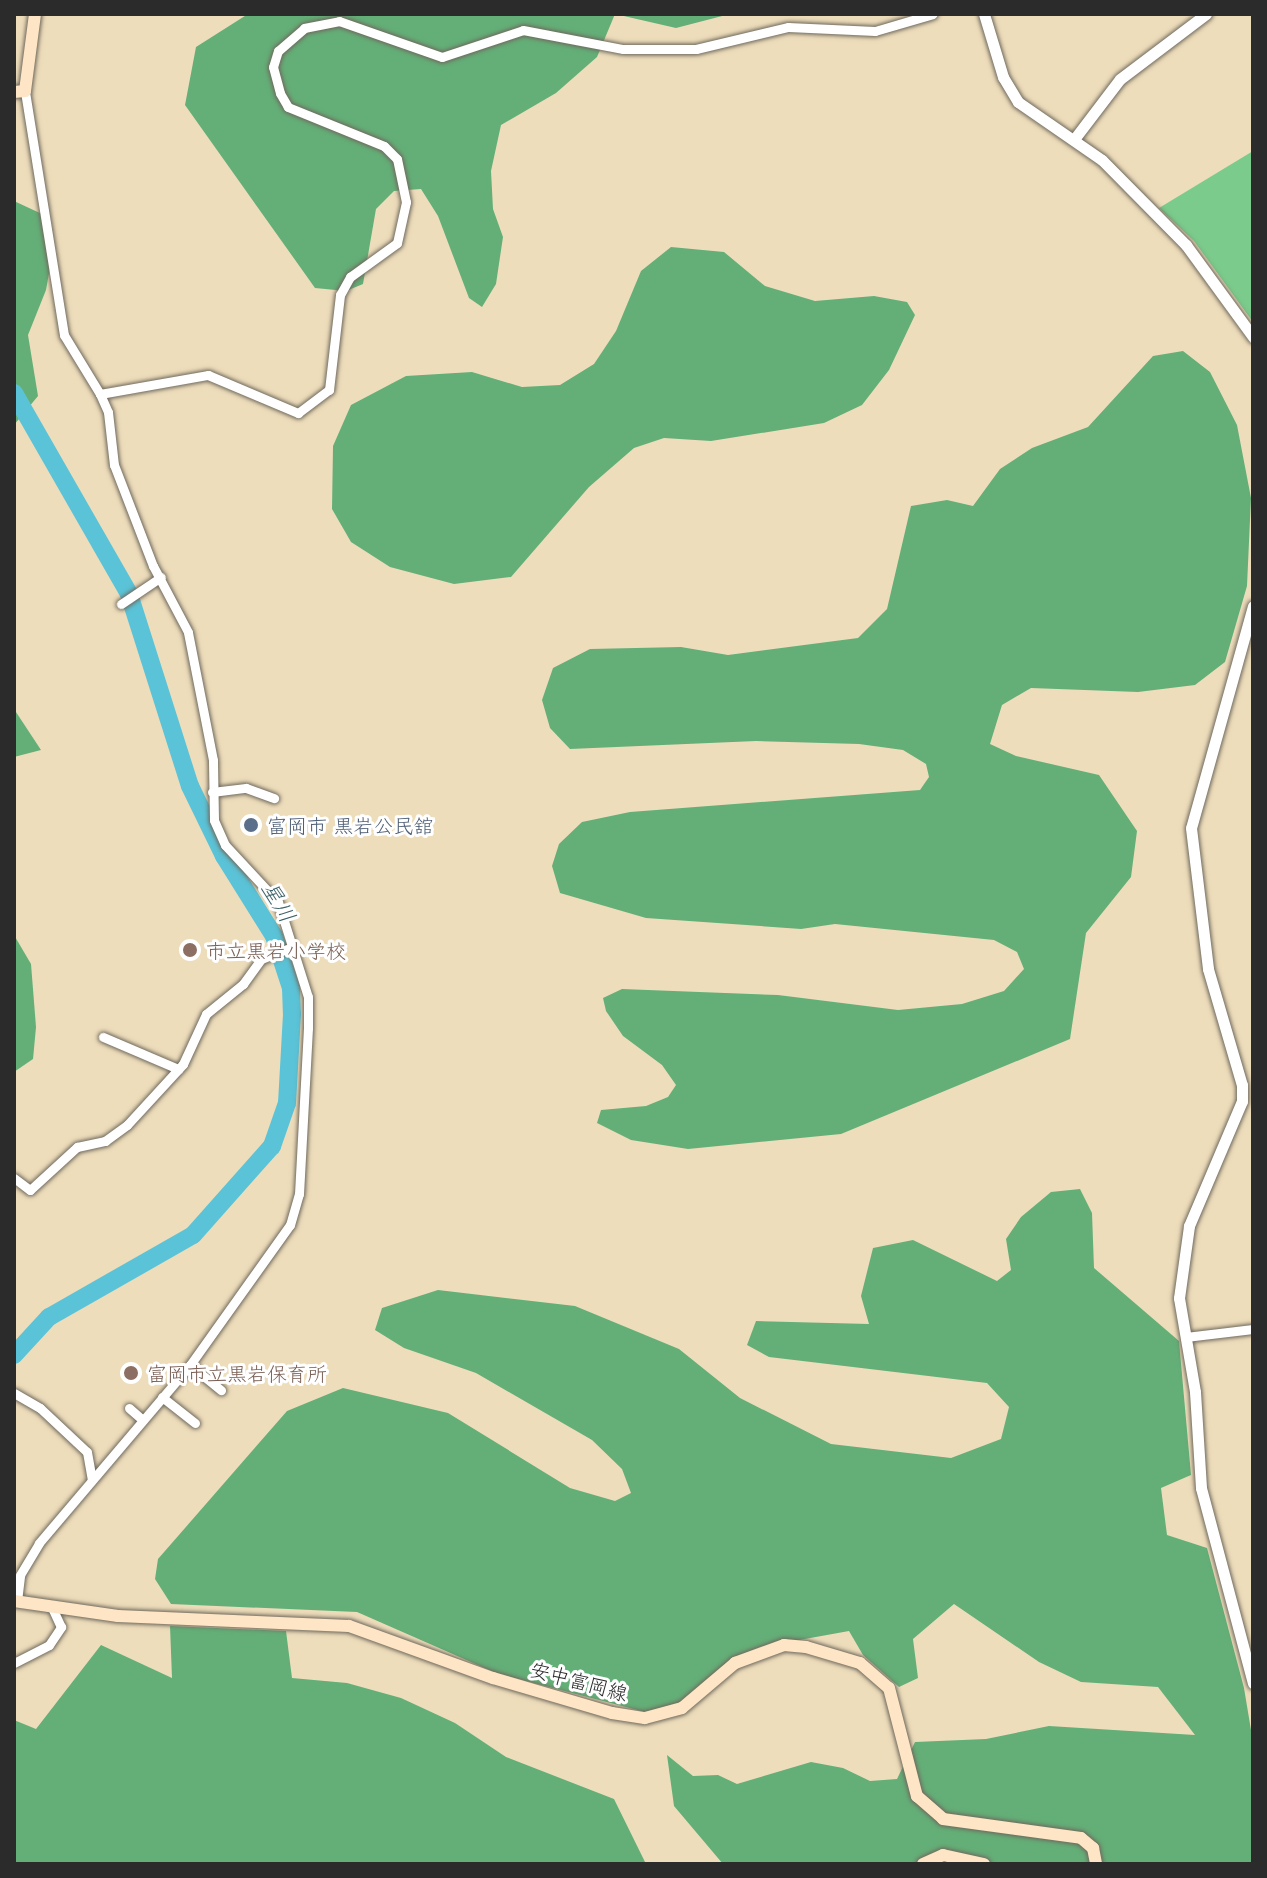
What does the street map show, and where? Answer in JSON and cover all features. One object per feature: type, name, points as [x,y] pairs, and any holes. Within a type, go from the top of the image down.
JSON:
[{"type":"main road","points":[[20,92],[35,14]]},
{"type":"main road","name":"安中富岡線","points":[[16,1601],[134,1617],[349,1626],[493,1678],[612,1713],[645,1718],[682,1708],[735,1663],[784,1645],[806,1647],[860,1663],[889,1688],[917,1796],[943,1819],[976,1827],[1081,1838],[1093,1848],[1096,1864]]},
{"type":"main road","points":[[923,1864],[943,1855],[984,1864]]},
{"type":"street","points":[[100,394],[208,375],[298,413],[329,390],[340,295],[361,268],[397,243],[406,202],[397,159],[384,146],[288,107],[280,93],[273,67],[278,51],[304,28],[339,21],[442,57],[523,30],[623,49],[696,49],[788,27],[875,31],[933,14]]},
{"type":"street","points":[[984,14],[1003,77],[1018,102],[1075,138],[1186,245],[1253,337]]},
{"type":"street","points":[[1075,138],[1120,79],[1206,14]]},
{"type":"street","points":[[16,1601],[20,1575],[32,1554],[190,1365],[269,1259],[290,1225],[299,1194],[308,997],[269,889],[225,845],[214,820],[213,760],[188,632],[161,577],[114,465],[108,412],[64,335],[20,92]]},
{"type":"street","points":[[121,604],[161,577]]},
{"type":"street","points":[[1253,606],[1191,828],[1208,969],[1242,1093],[1238,1118],[1199,1197],[1181,1252],[1179,1298],[1186,1337],[1201,1488],[1253,1683]]},
{"type":"street","points":[[212,792],[246,788],[274,798]]},
{"type":"street","points":[[14,1178],[30,1190],[77,1147],[105,1141],[178,1069],[206,1014],[271,955],[290,947]]},
{"type":"street","points":[[103,1037],[178,1069]]},
{"type":"street","points":[[1186,1337],[1253,1329]]},
{"type":"street","points":[[190,1365],[221,1390]]},
{"type":"street","points":[[15,1394],[40,1408],[87,1452],[92,1479]]},
{"type":"street","points":[[162,1397],[195,1423]]},
{"type":"street","points":[[129,1408],[143,1420]]},
{"type":"street","points":[[14,1663],[49,1645],[61,1627],[51,1606]]},
{"type":"green space","points":[[248,14],[615,14],[597,57],[556,93],[501,125],[491,171],[493,209],[503,237],[496,284],[482,307],[469,298],[438,216],[421,189],[394,191],[376,209],[363,284],[346,291],[315,288],[185,105],[196,47]]},
{"type":"green space","points":[[615,14],[730,14],[676,28]]},
{"type":"green space","points":[[1253,151],[1253,322],[1194,241],[1159,208]]},
{"type":"green space","points":[[14,201],[42,214],[54,246],[46,290],[28,335],[38,396],[14,425]]},
{"type":"green space","points":[[671,247],[724,252],[765,286],[815,301],[874,296],[907,302],[915,315],[889,370],[862,405],[824,423],[711,441],[664,438],[634,448],[589,487],[511,577],[454,584],[390,567],[351,542],[332,509],[333,446],[351,405],[406,376],[472,372],[522,387],[560,385],[594,364],[616,331],[641,271]]},
{"type":"green space","points":[[1183,351],[1210,372],[1237,425],[1251,498],[1247,586],[1225,662],[1195,685],[1138,692],[1031,688],[1002,705],[990,744],[1016,756],[1099,775],[1137,831],[1131,877],[1086,933],[1070,1039],[841,1134],[688,1149],[631,1140],[597,1123],[601,1110],[646,1106],[668,1097],[676,1085],[662,1065],[623,1036],[606,1011],[603,998],[622,989],[778,995],[898,1010],[962,1004],[1004,991],[1024,969],[1017,952],[994,940],[835,924],[801,929],[646,918],[560,893],[552,866],[559,844],[582,822],[630,812],[920,790],[929,777],[926,764],[903,750],[859,744],[756,741],[570,749],[550,728],[542,700],[553,668],[590,649],[681,647],[728,655],[858,638],[887,609],[911,506],[947,500],[973,506],[1000,469],[1032,448],[1088,427],[1153,356]]},
{"type":"green space","points":[[14,709],[41,750],[14,757]]},
{"type":"green space","points":[[14,935],[31,964],[36,1027],[33,1059],[14,1072]]},
{"type":"green space","points":[[1080,1189],[1092,1213],[1094,1268],[1179,1341],[1191,1475],[1161,1488],[1167,1535],[1207,1548],[1244,1688],[1253,1742],[1253,1864],[723,1864],[674,1806],[667,1755],[693,1776],[718,1775],[737,1784],[811,1762],[843,1768],[870,1781],[897,1779],[915,1742],[986,1739],[1049,1726],[1195,1735],[1158,1687],[1081,1682],[1039,1662],[954,1604],[913,1639],[918,1678],[899,1687],[863,1655],[849,1631],[760,1647],[731,1659],[681,1703],[645,1712],[496,1673],[357,1612],[171,1604],[155,1579],[158,1559],[287,1411],[343,1388],[448,1413],[570,1488],[615,1501],[631,1493],[622,1469],[592,1440],[476,1373],[404,1348],[375,1330],[382,1308],[438,1290],[575,1306],[679,1349],[740,1398],[831,1444],[951,1458],[1001,1439],[1009,1407],[987,1383],[769,1357],[747,1345],[756,1321],[869,1324],[861,1296],[873,1248],[913,1240],[997,1281],[1011,1270],[1006,1239],[1021,1217],[1051,1192]]},
{"type":"green space","points":[[170,1626],[286,1631],[292,1678],[347,1683],[401,1698],[455,1723],[506,1757],[614,1799],[646,1864],[14,1864],[14,1720],[36,1729],[101,1645],[172,1678]]},
{"type":"waterway","name":"星川","points":[[14,393],[129,594],[190,786],[224,856],[274,936],[291,988],[292,1014],[287,1103],[272,1146],[193,1235],[49,1317],[14,1355]]},
{"type":"place","name":"富岡市 黒岩公民舘","points":[[251,825]]},
{"type":"place","name":"市立黒岩小学校","points":[[190,950]]},
{"type":"place","name":"富岡市立黒岩保育所","points":[[131,1373]]}]
